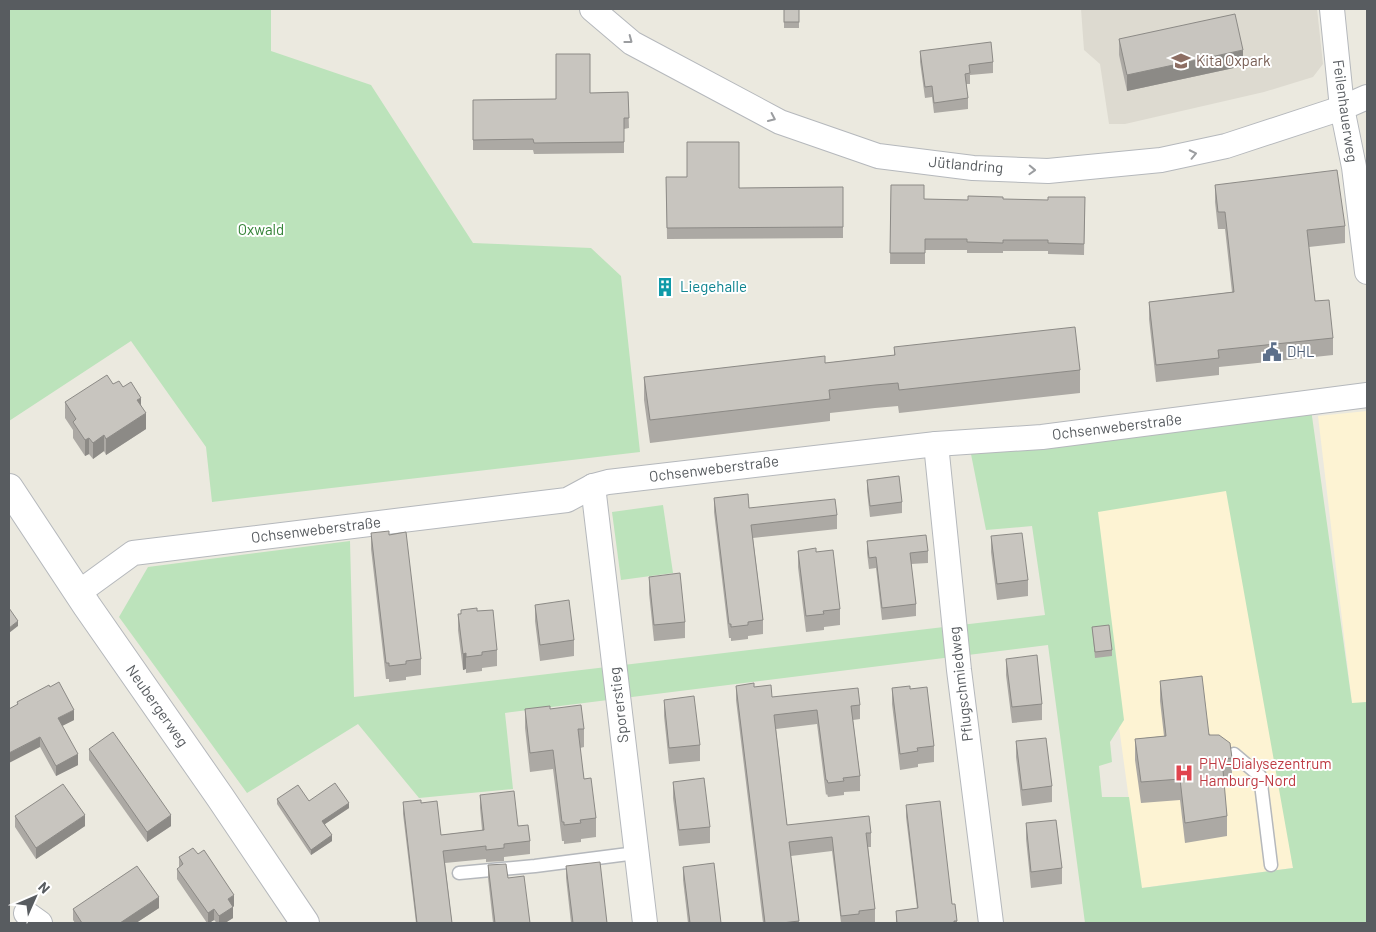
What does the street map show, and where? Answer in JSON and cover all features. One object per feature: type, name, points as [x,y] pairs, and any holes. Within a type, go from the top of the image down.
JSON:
[{"type":"street","name":"Jütlandring","points":[[592,9],[632,43],[780,122],[878,156],[973,168],[1048,171],[1162,160],[1226,146],[1342,108],[1367,97]]},
{"type":"street","name":"Feilenhauerweg","points":[[1332,9],[1342,108],[1354,167],[1367,272]]},
{"type":"street","name":"Ochsenweberstraße","points":[[78,594],[133,553],[567,500],[593,486],[617,481],[936,444],[1042,436],[1367,396]]},
{"type":"street","name":"Pflugschmiedweg","points":[[936,444],[959,670],[991,923]]},
{"type":"street","name":"Sporerstieg","points":[[593,486],[645,923]]},
{"type":"street","name":"Neubergerweg","points":[[9,488],[78,594],[220,797],[305,923]]},
{"type":"lane","points":[[1234,754],[1260,776],[1271,864]]},
{"type":"lane","points":[[459,873],[535,866],[636,853]]},
{"type":"shaded area","points":[[1081,9],[1317,9],[1323,64],[1313,77],[1264,92],[1125,124],[1109,124],[1100,64],[1084,50]]},
{"type":"shaded area","points":[[1367,411],[1367,702],[1352,704],[1318,416]]},
{"type":"shaded area","points":[[1227,428],[1293,868],[1141,888],[1093,536],[1053,539]]},
{"type":"green space","name":"Oxwald","points":[[9,9],[271,9],[271,51],[371,85],[473,243],[591,248],[621,276],[640,452],[212,502],[206,447],[131,341],[9,421]]},
{"type":"green space","points":[[1311,409],[1352,703],[1367,702],[1367,923],[1085,923],[1048,645],[505,713],[513,789],[419,798],[358,724],[247,793],[119,617],[148,567],[350,541],[354,697],[1045,615],[1032,526],[986,530],[970,449]],"holes":[[[1226,491],[1293,868],[1142,888],[1129,797],[1102,797],[1099,766],[1112,762],[1110,742],[1124,720],[1098,512]]]},
{"type":"green space","points":[[663,505],[673,573],[621,580],[612,512]]},
{"type":"building","points":[[784,9],[799,9],[799,22],[784,22]]},
{"type":"building","points":[[1235,14],[1243,50],[1127,75],[1119,39]]},
{"type":"building","points":[[991,42],[993,62],[969,65],[970,73],[965,74],[968,98],[934,103],[932,86],[925,87],[920,51]]},
{"type":"building","points":[[556,54],[590,54],[590,93],[628,92],[629,118],[624,118],[624,142],[534,143],[533,139],[473,140],[473,100],[556,99]]},
{"type":"building","points":[[687,142],[739,142],[739,188],[843,187],[843,227],[667,228],[666,177],[687,177]]},
{"type":"building","points":[[1337,170],[1345,226],[1307,230],[1315,301],[1329,300],[1333,338],[1218,350],[1219,358],[1156,365],[1149,302],[1234,292],[1225,212],[1218,212],[1215,185]]},
{"type":"building","points":[[891,185],[924,185],[924,199],[968,200],[968,196],[1048,200],[1048,197],[1085,197],[1084,244],[1048,243],[1048,240],[1003,240],[1003,243],[967,242],[967,239],[925,239],[925,253],[890,253]]},
{"type":"building","points":[[1075,327],[1080,370],[899,390],[898,383],[829,390],[830,399],[650,420],[644,377],[825,356],[825,363],[895,355],[894,347]]},
{"type":"building","points":[[107,375],[113,384],[119,381],[123,387],[131,382],[141,398],[137,400],[146,413],[106,439],[104,435],[93,443],[89,438],[85,440],[73,422],[76,419],[65,402]]},
{"type":"building","points":[[899,476],[902,502],[870,506],[867,480]]},
{"type":"building","points":[[748,494],[749,508],[835,499],[837,515],[751,525],[763,620],[748,622],[748,625],[731,627],[731,624],[729,624],[714,498]]},
{"type":"building","points":[[389,531],[389,535],[406,532],[421,659],[406,661],[406,664],[389,666],[389,663],[386,663],[371,533]]},
{"type":"building","points":[[1022,533],[1028,580],[997,584],[991,536]]},
{"type":"building","points":[[926,535],[928,551],[910,553],[916,604],[882,608],[876,557],[869,558],[867,541]]},
{"type":"building","points":[[816,548],[816,552],[833,550],[840,609],[823,611],[824,614],[806,616],[798,551]]},
{"type":"building","points":[[680,573],[685,622],[654,625],[649,577]]},
{"type":"building","points":[[569,600],[574,640],[540,645],[535,605]]},
{"type":"building","points":[[9,608],[18,621],[9,628]]},
{"type":"building","points":[[477,608],[477,611],[493,610],[497,650],[482,652],[482,655],[466,657],[466,653],[463,654],[458,614],[461,614],[461,610]]},
{"type":"building","points":[[1109,625],[1112,650],[1095,652],[1092,627]]},
{"type":"building","points":[[1037,655],[1042,704],[1012,707],[1006,659]]},
{"type":"building","name":"PHV-Dialysezentrum Hamburg-Nord","points":[[1202,676],[1209,735],[1219,735],[1230,743],[1232,758],[1222,759],[1227,816],[1185,823],[1180,779],[1141,782],[1135,739],[1166,736],[1160,681]]},
{"type":"building","points":[[59,682],[74,710],[58,718],[78,754],[56,766],[40,737],[9,753],[9,709],[18,704],[17,702],[49,685],[50,687]]},
{"type":"building","points":[[754,683],[754,687],[771,685],[772,697],[858,688],[860,705],[851,706],[860,776],[843,778],[844,781],[828,783],[826,780],[817,710],[774,715],[787,825],[869,816],[871,833],[866,833],[875,909],[859,911],[859,914],[841,916],[832,837],[789,842],[799,921],[765,923],[736,686]]},
{"type":"building","points":[[910,686],[910,689],[927,687],[934,746],[917,748],[918,751],[900,754],[892,688]]},
{"type":"building","points":[[694,696],[700,745],[669,748],[664,700]]},
{"type":"building","points":[[581,705],[584,729],[578,729],[584,779],[591,778],[596,818],[580,820],[581,823],[564,825],[564,822],[562,822],[553,750],[530,753],[525,709],[550,706],[550,709]]},
{"type":"building","points":[[113,732],[171,815],[147,832],[89,749]]},
{"type":"building","points":[[1046,738],[1052,786],[1022,790],[1016,741]]},
{"type":"building","points":[[704,778],[710,827],[679,830],[673,782]]},
{"type":"building","points":[[335,783],[349,803],[322,821],[332,835],[311,850],[277,799],[298,785],[309,801]]},
{"type":"building","points":[[63,784],[85,815],[36,848],[15,816]]},
{"type":"building","points":[[514,791],[518,826],[528,825],[530,841],[504,844],[504,848],[486,850],[486,846],[443,851],[452,923],[417,923],[403,802],[421,800],[421,803],[437,801],[441,835],[484,830],[480,795]]},
{"type":"building","points":[[940,801],[952,904],[955,904],[957,921],[954,921],[954,923],[897,923],[896,911],[918,908],[906,805]]},
{"type":"building","points":[[1056,820],[1062,868],[1031,872],[1026,823]]},
{"type":"building","points":[[193,848],[198,854],[204,850],[234,895],[228,899],[233,907],[219,916],[214,909],[208,913],[177,869],[183,864],[179,857]]},
{"type":"building","points":[[600,862],[607,923],[573,923],[566,866]]},
{"type":"building","points":[[714,863],[721,923],[690,923],[683,867]]},
{"type":"building","points":[[506,864],[508,878],[524,876],[530,923],[495,923],[488,865]]},
{"type":"building","points":[[137,866],[159,897],[120,923],[82,923],[73,909]]},
{"type":"place","name":"Kita Oxpark","points":[[1181,61]]},
{"type":"place","name":"Liegehalle","points":[[665,287]]},
{"type":"place","name":"DHL","points":[[1272,352]]},
{"type":"place","name":"PHV-Dialysezentrum Hamburg-Nord","points":[[1184,773]]}]
